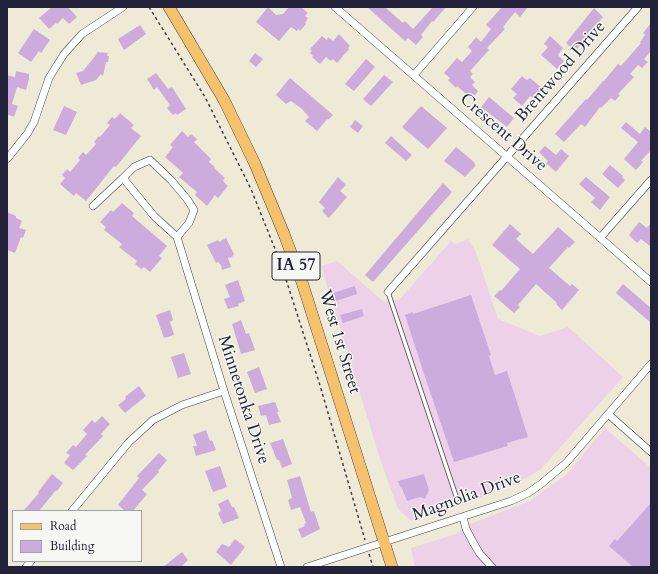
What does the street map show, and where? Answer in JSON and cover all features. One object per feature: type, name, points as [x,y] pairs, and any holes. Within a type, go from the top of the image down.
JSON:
[{"type":"main road","name":"West 1st Street","points":[[168,7],[224,100],[255,164],[284,234],[302,282],[392,567]]},
{"type":"street","points":[[7,159],[27,134],[34,122],[49,78],[64,54],[82,34],[123,7]]},
{"type":"street","name":"Crescent Drive","points":[[335,7],[651,282]]},
{"type":"street","points":[[414,75],[474,7]]},
{"type":"street","name":"Brentwood Drive","points":[[388,292],[638,7]]},
{"type":"street","points":[[93,206],[134,167],[150,160],[171,180],[194,210],[189,223],[177,240],[154,216],[123,178]]},
{"type":"street","points":[[600,238],[651,180]]},
{"type":"street","name":"Minnetonka Drive","points":[[177,240],[281,567]]},
{"type":"street","name":"Magnolia Drive","points":[[307,567],[463,517],[510,501],[528,493],[566,463],[651,364]]},
{"type":"street","points":[[73,510],[129,442],[153,420],[182,405],[224,391]]},
{"type":"street","points":[[608,414],[651,452]]},
{"type":"street","points":[[463,517],[466,530],[474,544],[480,554],[492,567]]},
{"type":"lane","points":[[388,292],[457,499]]},
{"type":"path","points":[[149,7],[205,97],[251,189],[281,264],[319,382],[373,567]]},
{"type":"shaded area","points":[[468,239],[476,252],[498,319],[540,336],[568,327],[623,377],[541,469],[516,484],[474,500],[468,495],[446,502],[449,508],[448,510],[411,521],[398,509],[381,462],[321,266],[337,261],[384,302],[399,300],[451,241],[456,244]]},
{"type":"shaded area","points":[[605,428],[651,468],[651,567],[415,567],[411,548],[459,533],[462,527],[530,501],[567,474]]},
{"type":"building","points":[[52,7],[68,7],[77,17],[69,24],[63,18],[49,29],[39,18]]},
{"type":"building","points":[[268,7],[276,15],[283,14],[289,7],[301,7],[308,13],[305,16],[308,18],[305,23],[306,24],[300,31],[299,29],[297,31],[291,27],[279,41],[256,22]]},
{"type":"building","points":[[367,7],[385,7],[403,23],[405,21],[413,29],[433,7],[446,7],[433,22],[432,21],[421,35],[423,37],[416,45],[408,38],[405,41]]},
{"type":"building","points":[[502,7],[528,7],[520,17],[515,12],[503,27],[505,29],[487,48],[489,50],[470,71],[473,74],[470,77],[475,82],[472,85],[478,91],[472,99],[457,86],[456,88],[448,80],[450,78],[444,73],[457,58],[462,62],[472,51],[468,47],[476,37],[481,42],[491,29],[486,25]]},
{"type":"building","points":[[594,8],[603,17],[581,41],[582,43],[575,51],[566,43]]},
{"type":"building","points":[[651,23],[651,51],[644,59],[648,62],[642,68],[638,65],[630,74],[634,77],[618,94],[620,95],[615,101],[611,98],[601,108],[600,107],[585,127],[581,124],[564,142],[555,134],[618,64],[621,66],[641,43],[640,42],[645,35],[643,33]]},
{"type":"building","points":[[140,25],[146,34],[124,50],[118,39]]},
{"type":"building","points":[[34,29],[50,40],[41,53],[39,51],[31,62],[18,53]]},
{"type":"building","points":[[339,34],[350,46],[348,48],[349,49],[337,63],[333,59],[331,61],[326,57],[320,64],[312,57],[313,56],[310,53],[312,51],[310,49],[322,36],[327,40],[328,37],[333,41]]},
{"type":"building","points":[[550,36],[563,48],[558,55],[564,61],[557,69],[541,55],[548,47],[544,44]]},
{"type":"building","points":[[97,52],[108,53],[107,56],[109,56],[103,76],[101,74],[96,80],[81,85],[76,73],[83,71]]},
{"type":"building","points":[[255,53],[263,59],[256,67],[249,61]]},
{"type":"building","points":[[366,59],[375,67],[354,91],[345,84]]},
{"type":"building","points":[[16,71],[29,74],[29,79],[26,90],[17,87],[12,104],[18,106],[14,117],[7,114],[7,75],[15,77]]},
{"type":"building","points":[[156,73],[168,89],[172,87],[186,109],[177,115],[176,113],[173,115],[167,108],[170,105],[157,87],[154,90],[147,79]]},
{"type":"building","points":[[384,75],[393,82],[371,106],[363,99]]},
{"type":"building","points":[[522,76],[527,80],[530,78],[542,88],[533,98],[530,96],[522,106],[513,98],[517,94],[511,89]]},
{"type":"building","points":[[290,78],[333,115],[328,120],[327,119],[317,131],[305,121],[309,117],[302,109],[291,101],[286,104],[276,95]]},
{"type":"building","points":[[489,97],[514,118],[507,127],[481,107]]},
{"type":"building","points":[[64,106],[77,112],[66,135],[53,130]]},
{"type":"building","points":[[421,106],[447,128],[428,149],[402,127]]},
{"type":"building","points":[[120,113],[134,125],[131,128],[141,136],[116,167],[114,166],[86,201],[76,193],[74,196],[60,184],[65,178],[62,175],[67,169],[70,172],[80,160],[78,158],[83,152],[86,155],[96,144],[94,142],[110,125],[107,123],[112,117],[115,119]]},
{"type":"building","points":[[355,120],[363,126],[358,133],[350,127]]},
{"type":"building","points":[[626,122],[640,134],[645,127],[651,132],[651,150],[641,161],[643,162],[636,170],[624,159],[638,142],[621,128]]},
{"type":"building","points":[[182,131],[188,137],[191,134],[197,139],[194,142],[211,159],[209,162],[225,178],[223,181],[228,186],[218,198],[215,195],[207,206],[195,195],[197,192],[179,177],[183,173],[165,157],[173,147],[170,145]]},
{"type":"building","points":[[391,136],[412,155],[406,161],[385,143]]},
{"type":"building","points":[[545,146],[556,155],[561,149],[569,156],[556,172],[546,163],[548,161],[539,152]]},
{"type":"building","points":[[456,147],[476,165],[465,177],[444,161]]},
{"type":"building","points":[[610,165],[623,176],[622,177],[625,180],[618,188],[602,174]]},
{"type":"building","points":[[338,177],[346,185],[340,191],[347,197],[329,218],[322,211],[325,208],[319,202]]},
{"type":"building","points":[[586,177],[610,197],[600,210],[591,202],[595,198],[579,184]]},
{"type":"building","points":[[443,183],[452,192],[373,282],[365,275]]},
{"type":"building","points":[[122,203],[134,213],[132,216],[167,246],[159,256],[162,258],[150,272],[144,267],[141,269],[135,264],[137,261],[119,247],[122,244],[104,230],[106,227],[100,222],[111,210],[113,212]]},
{"type":"building","points":[[7,212],[16,216],[16,218],[22,221],[19,228],[26,230],[23,238],[21,237],[15,253],[7,250]]},
{"type":"building","points":[[639,222],[647,228],[651,223],[651,247],[641,239],[637,243],[629,235]]},
{"type":"building","points":[[510,224],[521,234],[516,239],[533,254],[558,227],[575,242],[569,248],[568,247],[549,268],[570,286],[572,284],[579,290],[562,310],[556,304],[557,303],[536,284],[518,305],[520,307],[514,313],[494,296],[500,290],[501,291],[520,269],[492,245]]},
{"type":"building","points":[[226,238],[234,254],[232,257],[228,258],[231,267],[222,270],[221,265],[218,262],[216,263],[207,245],[218,240],[219,242]]},
{"type":"building","points":[[238,280],[245,301],[238,304],[239,306],[228,309],[224,299],[230,297],[225,285]]},
{"type":"building","points":[[623,284],[651,308],[651,323],[616,293]]},
{"type":"building","points":[[355,286],[357,294],[336,301],[333,293]]},
{"type":"building","points":[[471,295],[491,355],[489,356],[495,375],[507,371],[528,437],[507,443],[508,446],[454,462],[405,315],[413,312],[413,314]]},
{"type":"building","points":[[362,309],[364,316],[343,323],[340,315]]},
{"type":"building","points":[[170,310],[173,320],[170,322],[174,335],[164,338],[156,315]]},
{"type":"building","points":[[241,320],[246,334],[249,333],[255,350],[241,354],[232,324]]},
{"type":"building","points":[[184,353],[191,374],[178,378],[171,357]]},
{"type":"building","points":[[259,367],[267,389],[255,393],[247,372]]},
{"type":"building","points":[[139,386],[146,396],[125,413],[118,405],[126,399],[125,397]]},
{"type":"building","points":[[275,402],[281,422],[269,425],[266,415],[261,416],[258,406]]},
{"type":"building","points":[[102,416],[110,424],[101,434],[103,436],[85,455],[87,456],[73,470],[64,463],[70,455],[66,453],[73,445],[76,447],[87,434],[83,430],[92,420],[95,423]]},
{"type":"building","points":[[206,430],[210,441],[212,440],[216,450],[196,456],[193,446],[197,446],[193,435]]},
{"type":"building","points":[[283,439],[292,464],[282,468],[270,443]]},
{"type":"building","points":[[159,453],[167,460],[158,471],[159,472],[142,490],[147,494],[134,510],[124,510],[118,505],[139,478],[137,476]]},
{"type":"building","points":[[220,466],[227,487],[213,492],[205,471]]},
{"type":"building","points":[[52,474],[63,483],[40,510],[24,510],[39,493],[38,492]]},
{"type":"building","points":[[424,474],[429,490],[425,499],[420,497],[407,501],[398,481]]},
{"type":"building","points":[[300,476],[311,512],[314,511],[320,529],[302,538],[298,529],[305,526],[304,524],[306,523],[300,507],[291,510],[288,500],[292,498],[287,480]]},
{"type":"building","points":[[228,499],[239,518],[223,524],[218,513],[221,511],[218,504]]},
{"type":"building","points":[[651,503],[651,567],[633,567],[609,546],[615,539],[617,541]]},
{"type":"building","points":[[235,539],[245,547],[231,565],[216,552],[222,544],[229,547]]},
{"type":"building","points":[[182,552],[188,560],[181,567],[163,567]]}]
